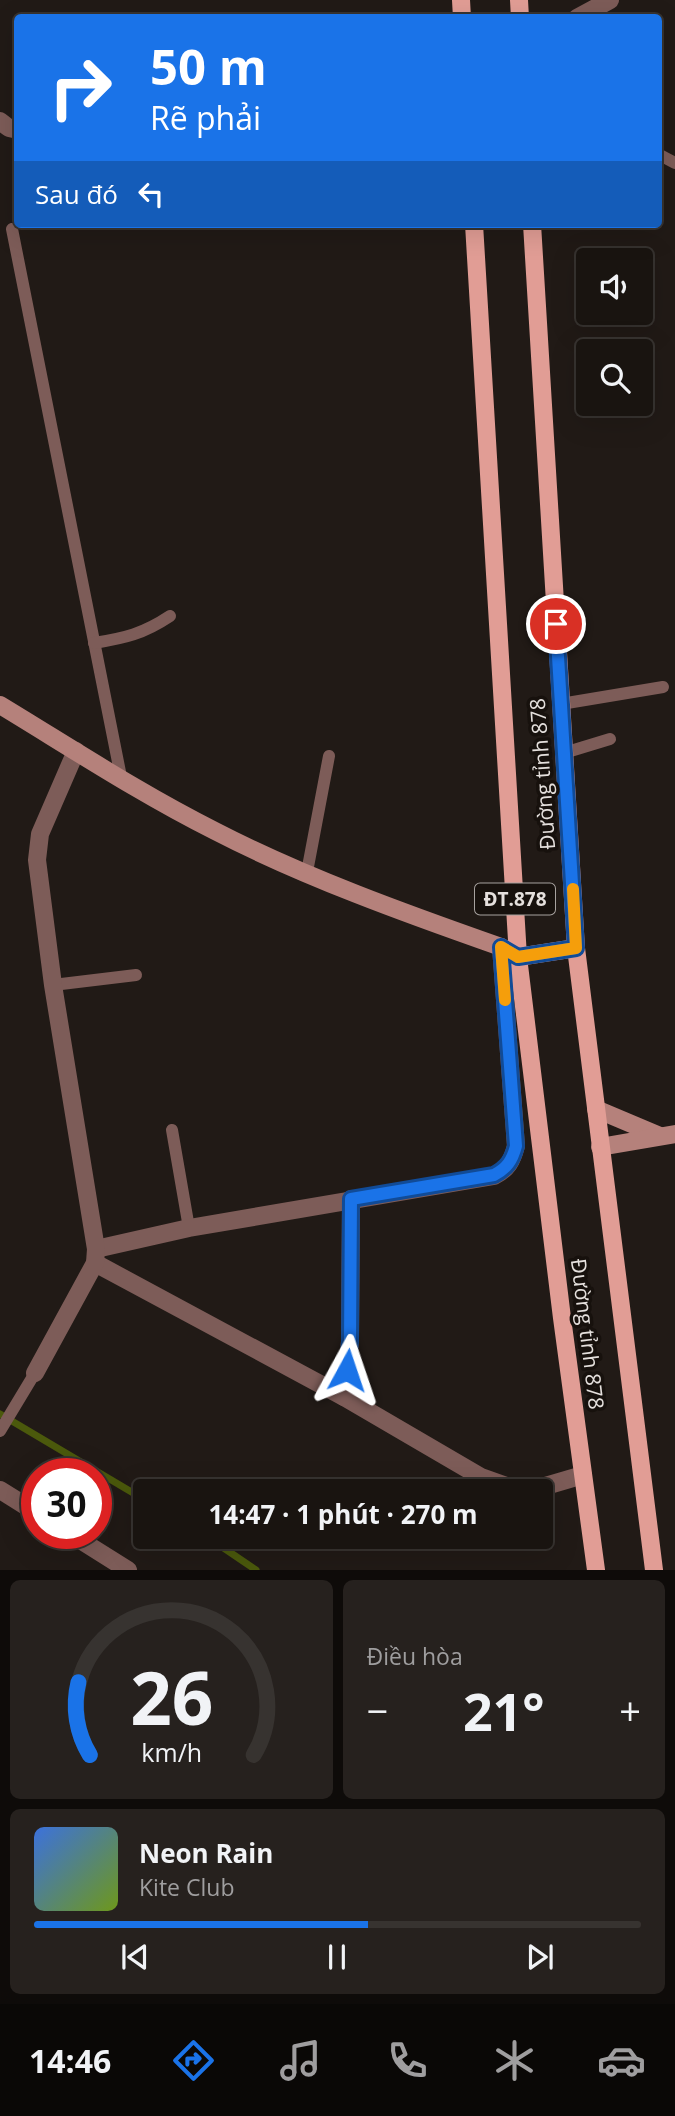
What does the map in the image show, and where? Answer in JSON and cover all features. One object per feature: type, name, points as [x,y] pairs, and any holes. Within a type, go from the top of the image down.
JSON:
[{"type":"main road","name":"Đường tỉnh 878","points":[[474,228],[518,957],[596,1570]]},
{"type":"main road","name":"Đường tỉnh 878","points":[[532,228],[576,948],[654,1570]]},
{"type":"main road","points":[[518,957],[576,948]]},
{"type":"street","points":[[584,14],[610,0]]},
{"type":"street","points":[[0,705],[219,833],[387,905],[501,947],[518,957]]},
{"type":"street","points":[[35,1373],[95,1256],[53,985],[37,860],[40,834],[76,751]]},
{"type":"street","points":[[95,1256],[189,1228],[494,1175],[505,1170],[513,1158],[516,1131],[501,947]]},
{"type":"street","points":[[596,1109],[668,1135]]},
{"type":"street","points":[[600,1147],[668,1135]]},
{"type":"street","points":[[344,1397],[350,1342],[351,1199]]},
{"type":"street","points":[[95,1256],[481,1477],[512,1488],[532,1490],[583,1475]]},
{"type":"street","points":[[0,1490],[21,1503]]},
{"type":"street","points":[[95,1549],[128,1570]]},
{"type":"lane","points":[[12,229],[121,777]]},
{"type":"lane","points":[[94,643],[132,637],[170,616]]},
{"type":"lane","points":[[561,704],[663,687]]},
{"type":"lane","points":[[565,752],[610,739]]},
{"type":"lane","points":[[307,872],[329,756]]},
{"type":"lane","points":[[53,985],[136,975]]},
{"type":"lane","points":[[172,1130],[189,1228]]},
{"type":"lane","points":[[0,1431],[35,1373]]},
{"type":"waterway","points":[[0,1414],[133,1493]]},
{"type":"waterway","points":[[225,1549],[256,1570]]},
{"type":"slow traffic","points":[[505,1000],[501,947],[518,957],[576,948],[573,889]]},
{"type":"route","points":[[347,1370],[350,1342],[351,1199],[494,1175],[505,1170],[513,1158],[516,1146],[501,947],[518,957],[576,948],[556,624]]}]
